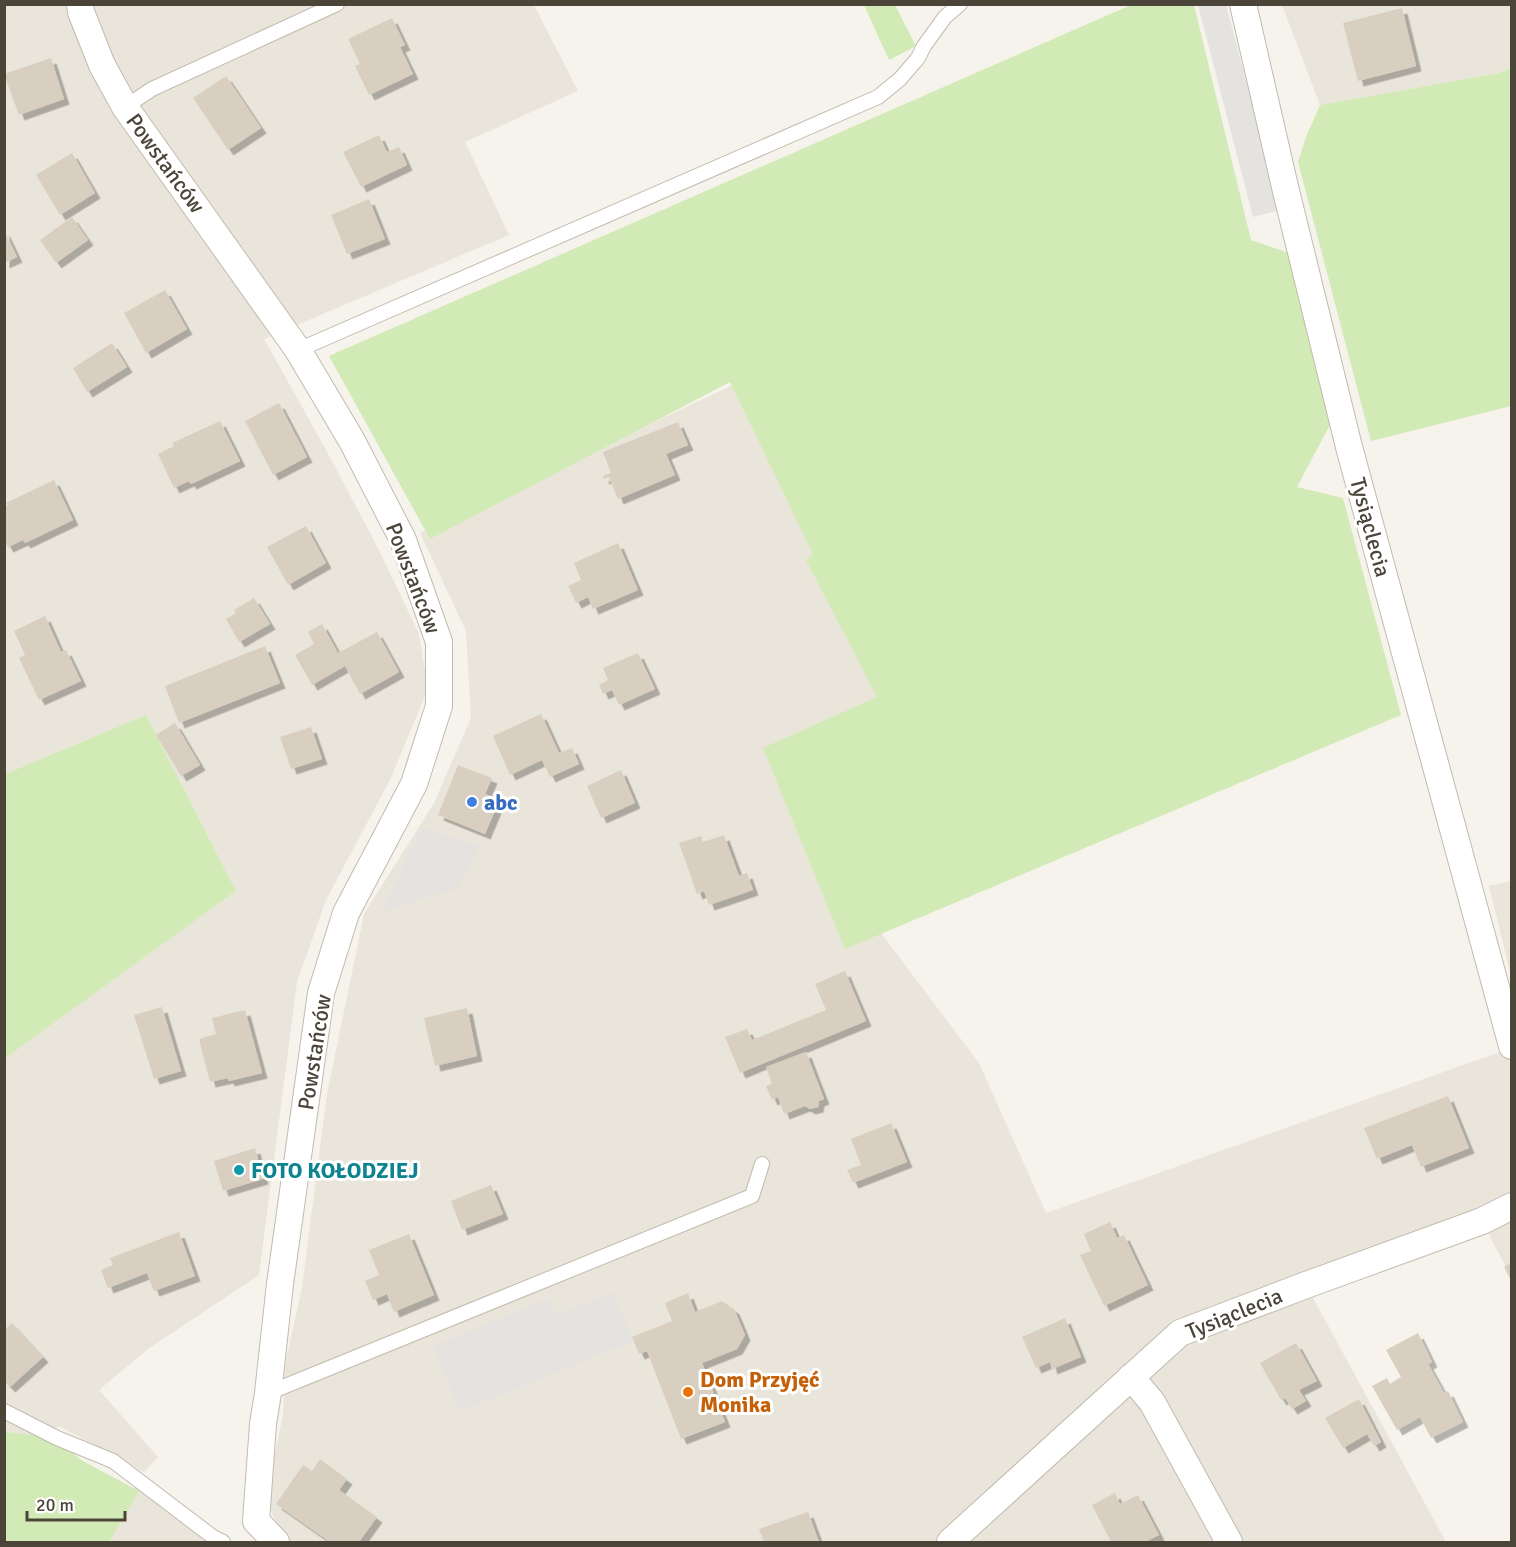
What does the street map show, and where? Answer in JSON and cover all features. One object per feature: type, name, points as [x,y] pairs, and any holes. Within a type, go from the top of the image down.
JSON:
[{"type":"street","name":"Powstańców","points":[[80,4],[102,65],[125,106],[298,350],[352,441],[403,540],[439,642],[439,706],[414,784],[346,913],[321,993],[280,1284],[263,1424],[256,1521],[276,1542]]},
{"type":"street","name":"Tysiąclecia","points":[[1243,4],[1349,447],[1512,1046]]},
{"type":"street","name":"Tysiąclecia","points":[[950,1542],[1180,1333],[1306,1284],[1482,1221],[1512,1206]]},
{"type":"street","points":[[1131,1377],[1152,1402],[1229,1542]]},
{"type":"lane","points":[[125,106],[152,88],[337,4]]},
{"type":"lane","points":[[298,350],[878,97],[900,79],[918,58],[945,17],[960,4]]},
{"type":"lane","points":[[268,1393],[752,1196],[762,1164]]},
{"type":"lane","points":[[4,1411],[57,1438],[113,1461],[213,1537],[223,1542]]},
{"type":"shaded area","points":[[5,5],[534,5],[578,91],[465,142],[509,235],[264,339],[378,548],[419,634],[428,689],[390,780],[326,900],[297,982],[259,1275],[148,1349],[99,1390],[158,1457],[144,1472],[59,1426],[35,1444],[5,1432],[4,1058],[236,891],[146,715],[5,774]]},
{"type":"shaded area","points":[[1198,5],[1226,5],[1280,210],[1253,217]]},
{"type":"shaded area","points":[[1282,5],[1511,5],[1511,68],[1499,73],[1320,105]]},
{"type":"shaded area","points":[[739,382],[892,701],[881,933],[979,1063],[1046,1213],[1511,1048],[1511,1277],[1482,1221],[1306,1285],[1446,1542],[287,1542],[265,1500],[283,1415],[285,1365],[302,1287],[327,1094],[364,914],[434,803],[471,718],[466,631],[420,533]]},
{"type":"shaded area","points":[[422,827],[479,846],[459,888],[381,912]]},
{"type":"shaded area","points":[[1512,881],[1511,976],[1489,886]]},
{"type":"shaded area","points":[[613,1292],[633,1341],[460,1412],[433,1346],[549,1298],[557,1315]]},
{"type":"shaded area","points":[[137,1485],[214,1542],[102,1542],[121,1505]]},
{"type":"green space","points":[[864,5],[895,5],[916,46],[889,60]]},
{"type":"green space","points":[[1131,5],[1194,5],[1251,240],[1289,253],[1331,423],[1297,487],[1343,498],[1401,715],[845,949],[763,748],[877,697],[806,560],[813,554],[730,382],[430,539],[329,356]]},
{"type":"green space","points":[[1511,68],[1511,406],[1371,441],[1298,162],[1306,137],[1320,105],[1499,73]]},
{"type":"green space","points":[[146,715],[236,891],[5,1058],[5,774]]},
{"type":"green space","points":[[5,1432],[57,1438],[81,1460],[139,1491],[109,1542],[5,1542]]},
{"type":"building","points":[[1402,8],[1416,66],[1358,81],[1343,23]]},
{"type":"building","points":[[392,18],[405,45],[400,47],[413,74],[369,95],[355,66],[360,64],[348,39]]},
{"type":"building","points":[[51,58],[64,99],[19,115],[4,74]]},
{"type":"building","points":[[226,76],[261,128],[228,150],[193,98]]},
{"type":"building","points":[[379,135],[387,152],[399,147],[407,165],[361,187],[343,152]]},
{"type":"building","points":[[72,153],[95,193],[60,215],[36,175]]},
{"type":"building","points":[[369,199],[385,239],[347,254],[331,215]]},
{"type":"building","points":[[72,217],[88,240],[56,263],[40,240]]},
{"type":"building","points":[[4,230],[17,257],[4,263]]},
{"type":"building","points":[[165,290],[187,329],[146,353],[124,313]]},
{"type":"building","points":[[112,343],[127,367],[87,392],[73,368]]},
{"type":"building","points":[[279,403],[307,457],[273,475],[245,421]]},
{"type":"building","points":[[220,421],[240,461],[191,484],[189,481],[174,488],[158,454],[174,446],[172,443]]},
{"type":"building","points":[[678,422],[688,445],[666,454],[675,475],[618,499],[609,477],[604,479],[603,476],[611,473],[603,452]]},
{"type":"building","points":[[54,480],[73,520],[25,543],[23,540],[8,547],[4,540],[4,507],[8,505],[6,503]]},
{"type":"building","points":[[306,526],[326,563],[288,585],[267,547]]},
{"type":"building","points":[[618,543],[638,590],[593,609],[588,597],[576,603],[568,586],[581,580],[574,563]]},
{"type":"building","points":[[254,598],[270,624],[239,642],[226,619],[236,613],[234,610]]},
{"type":"building","points":[[45,616],[61,652],[66,650],[81,681],[39,700],[19,658],[25,655],[14,631]]},
{"type":"building","points":[[322,624],[338,653],[377,632],[399,672],[360,694],[345,666],[312,685],[295,655],[314,644],[308,632]]},
{"type":"building","points":[[265,646],[280,683],[179,723],[165,686]]},
{"type":"building","points":[[638,653],[655,689],[619,705],[612,690],[603,694],[599,685],[608,680],[603,668]]},
{"type":"building","points":[[541,714],[559,753],[572,748],[579,764],[550,777],[542,760],[510,775],[493,736]]},
{"type":"building","points":[[175,723],[200,765],[181,776],[156,735]]},
{"type":"building","points":[[311,727],[322,759],[291,769],[280,737]]},
{"type":"building","points":[[458,765],[492,778],[485,794],[493,797],[489,805],[496,808],[485,834],[438,815]]},
{"type":"building","points":[[621,770],[635,803],[601,818],[587,786]]},
{"type":"building","points":[[724,835],[739,876],[747,873],[753,890],[709,905],[704,891],[697,894],[679,843],[701,836],[703,842]]},
{"type":"building","points":[[845,971],[866,1021],[740,1073],[725,1037],[747,1029],[752,1040],[826,1010],[815,984]]},
{"type":"building","points":[[162,1007],[181,1071],[154,1079],[134,1015]]},
{"type":"building","points":[[467,1008],[477,1056],[435,1066],[424,1018]]},
{"type":"building","points":[[245,1010],[262,1073],[229,1081],[228,1078],[210,1082],[199,1039],[216,1034],[212,1018]]},
{"type":"building","points":[[806,1052],[824,1099],[819,1101],[818,1107],[810,1109],[805,1106],[784,1114],[778,1097],[772,1100],[766,1086],[772,1084],[766,1067]]},
{"type":"building","points":[[1448,1096],[1469,1148],[1421,1167],[1412,1145],[1377,1159],[1364,1128]]},
{"type":"building","points":[[891,1123],[907,1162],[853,1183],[847,1170],[861,1165],[851,1139]]},
{"type":"building","name":"FOTO KOŁODZIEJ","points":[[255,1148],[263,1179],[223,1191],[214,1161]]},
{"type":"building","points":[[491,1185],[503,1214],[462,1230],[451,1201]]},
{"type":"building","points":[[1110,1222],[1117,1238],[1124,1235],[1148,1285],[1104,1306],[1080,1255],[1091,1251],[1084,1234]]},
{"type":"building","points":[[179,1232],[195,1276],[154,1291],[147,1273],[108,1288],[101,1270],[113,1265],[110,1258]]},
{"type":"building","points":[[409,1234],[434,1295],[394,1312],[387,1294],[373,1300],[365,1281],[379,1275],[369,1250]]},
{"type":"building","points":[[1512,1262],[1512,1282],[1504,1267]]},
{"type":"building","name":"Dom Przyjęć Monika","points":[[688,1293],[695,1312],[722,1301],[734,1309],[745,1335],[737,1349],[702,1363],[725,1422],[681,1439],[647,1351],[639,1354],[632,1337],[672,1321],[665,1303]]},
{"type":"building","points":[[1065,1318],[1081,1357],[1052,1369],[1050,1362],[1036,1368],[1022,1337]]},
{"type":"building","points":[[12,1323],[43,1357],[10,1387],[4,1381],[4,1330]]},
{"type":"building","points":[[1418,1333],[1432,1362],[1428,1364],[1444,1393],[1448,1391],[1463,1422],[1431,1438],[1420,1417],[1397,1430],[1372,1386],[1387,1378],[1390,1384],[1401,1377],[1386,1350]]},
{"type":"building","points":[[1296,1343],[1317,1381],[1299,1390],[1306,1401],[1292,1409],[1285,1398],[1281,1400],[1260,1363]]},
{"type":"building","points":[[1359,1399],[1381,1442],[1374,1446],[1367,1434],[1343,1448],[1325,1418]]},
{"type":"building","points":[[320,1459],[347,1479],[339,1490],[377,1517],[359,1542],[330,1542],[276,1504],[303,1465],[312,1471]]},
{"type":"building","points":[[1115,1493],[1120,1504],[1138,1495],[1159,1535],[1145,1542],[1111,1542],[1092,1505]]},
{"type":"building","points":[[808,1512],[819,1542],[764,1542],[759,1529]]},
{"type":"place","name":"abc","points":[[472,802]]},
{"type":"place","name":"FOTO KOŁODZIEJ","points":[[239,1170]]},
{"type":"place","name":"Dom Przyjęć Monika","points":[[688,1392]]}]
